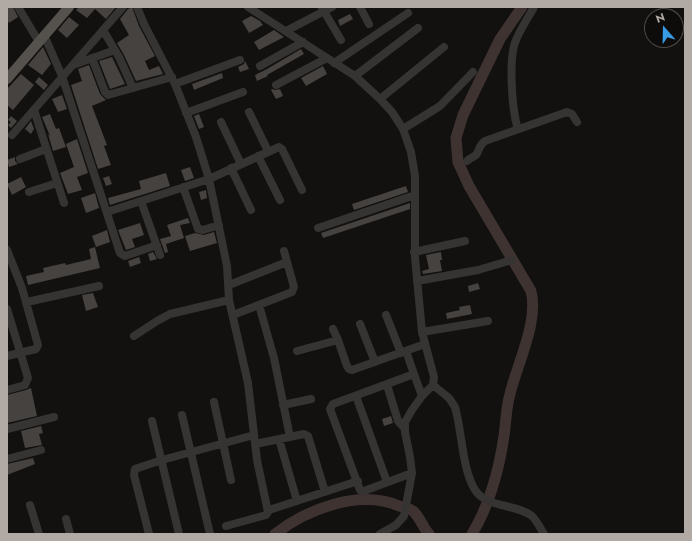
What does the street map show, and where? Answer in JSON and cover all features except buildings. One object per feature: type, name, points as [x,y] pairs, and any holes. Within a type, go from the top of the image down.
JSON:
[{"type":"main road","points":[[7,79],[69,7]]},
{"type":"street","points":[[18,7],[41,38],[62,76],[120,253],[122,256],[156,245]]},
{"type":"street","points":[[12,135],[123,7]]},
{"type":"street","points":[[137,7],[144,24],[174,80],[196,137],[209,179],[229,285],[229,300],[248,383],[258,467],[268,512],[266,515],[226,526]]},
{"type":"street","points":[[248,7],[355,76],[392,112],[403,129],[413,158],[415,195],[414,252],[422,332],[433,373],[433,385],[422,396],[408,417],[404,428]]},
{"type":"street","points":[[286,31],[323,9],[332,7]]},
{"type":"street","points":[[360,7],[369,24]]},
{"type":"street","points":[[518,129],[514,112],[511,58],[516,40],[534,7]]},
{"type":"street","points":[[323,9],[341,40]]},
{"type":"street","points":[[276,85],[331,60],[408,13]]},
{"type":"street","points":[[355,76],[418,28]]},
{"type":"street","points":[[103,30],[134,88]]},
{"type":"street","points":[[260,66],[303,42]]},
{"type":"street","points":[[380,99],[444,47]]},
{"type":"street","points":[[72,65],[115,50]]},
{"type":"street","points":[[92,58],[105,92],[108,95],[174,80],[240,60]]},
{"type":"street","points":[[403,129],[440,106],[473,72]]},
{"type":"street","points":[[186,113],[243,92]]},
{"type":"street","points":[[34,110],[64,203]]},
{"type":"street","points":[[249,112],[268,151]]},
{"type":"street","points":[[467,161],[475,156],[479,146],[485,141],[518,129],[567,112],[572,114],[577,122]]},
{"type":"street","points":[[221,122],[241,164]]},
{"type":"street","points":[[107,212],[209,179],[276,147],[281,148],[302,190]]},
{"type":"street","points":[[20,159],[46,149]]},
{"type":"street","points":[[258,156],[280,200]]},
{"type":"street","points":[[231,168],[251,210]]},
{"type":"street","points":[[29,192],[57,183]]},
{"type":"street","points":[[183,187],[198,229],[203,230],[218,225]]},
{"type":"street","points":[[318,228],[415,195]]},
{"type":"street","points":[[141,201],[160,255]]},
{"type":"street","points":[[414,252],[465,241]]},
{"type":"street","points":[[7,250],[27,302],[38,345],[36,349],[7,356]]},
{"type":"street","points":[[232,315],[290,293],[293,290],[294,287],[284,251]]},
{"type":"street","points":[[417,281],[478,270],[512,260]]},
{"type":"street","points":[[229,285],[287,262]]},
{"type":"street","points":[[27,302],[99,286]]},
{"type":"street","points":[[134,336],[170,314],[229,300]]},
{"type":"street","points":[[259,305],[274,358],[290,437]]},
{"type":"street","points":[[7,309],[28,378],[25,385],[7,390]]},
{"type":"street","points":[[386,315],[414,374],[422,396]]},
{"type":"street","points":[[422,332],[488,321]]},
{"type":"street","points":[[360,324],[375,362]]},
{"type":"street","points":[[333,329],[349,369],[352,370],[425,344]]},
{"type":"street","points":[[297,351],[338,340]]},
{"type":"street","points":[[412,473],[362,491],[358,489],[358,482],[330,409],[333,404],[414,374]]},
{"type":"street","points":[[380,534],[389,532],[404,516],[412,473],[404,428],[398,421],[387,385]]},
{"type":"street","points":[[433,385],[449,398],[454,407],[467,472],[476,490],[483,498],[492,503],[517,509],[532,516],[544,534]]},
{"type":"street","points":[[356,396],[387,482]]},
{"type":"street","points":[[283,405],[311,399]]},
{"type":"street","points":[[214,402],[231,480]]},
{"type":"street","points":[[182,415],[210,534]]},
{"type":"street","points":[[7,429],[54,417]]},
{"type":"street","points":[[152,421],[179,534]]},
{"type":"street","points":[[255,444],[304,434],[308,436],[325,492]]},
{"type":"street","points":[[149,534],[134,472],[138,467],[254,435]]},
{"type":"street","points":[[279,439],[297,501]]},
{"type":"street","points":[[7,459],[41,450]]},
{"type":"street","points":[[268,510],[358,482]]},
{"type":"street","points":[[30,505],[39,534]]},
{"type":"street","points":[[66,519],[70,534]]},
{"type":"waterway","points":[[472,534],[484,511],[493,486],[502,449],[509,399],[530,329],[533,303],[531,291],[469,186],[458,162],[456,138],[463,115],[500,39],[522,7]]},
{"type":"waterway","points":[[275,534],[302,517],[334,504],[367,500],[384,501],[412,510],[418,516],[429,534]]}]
